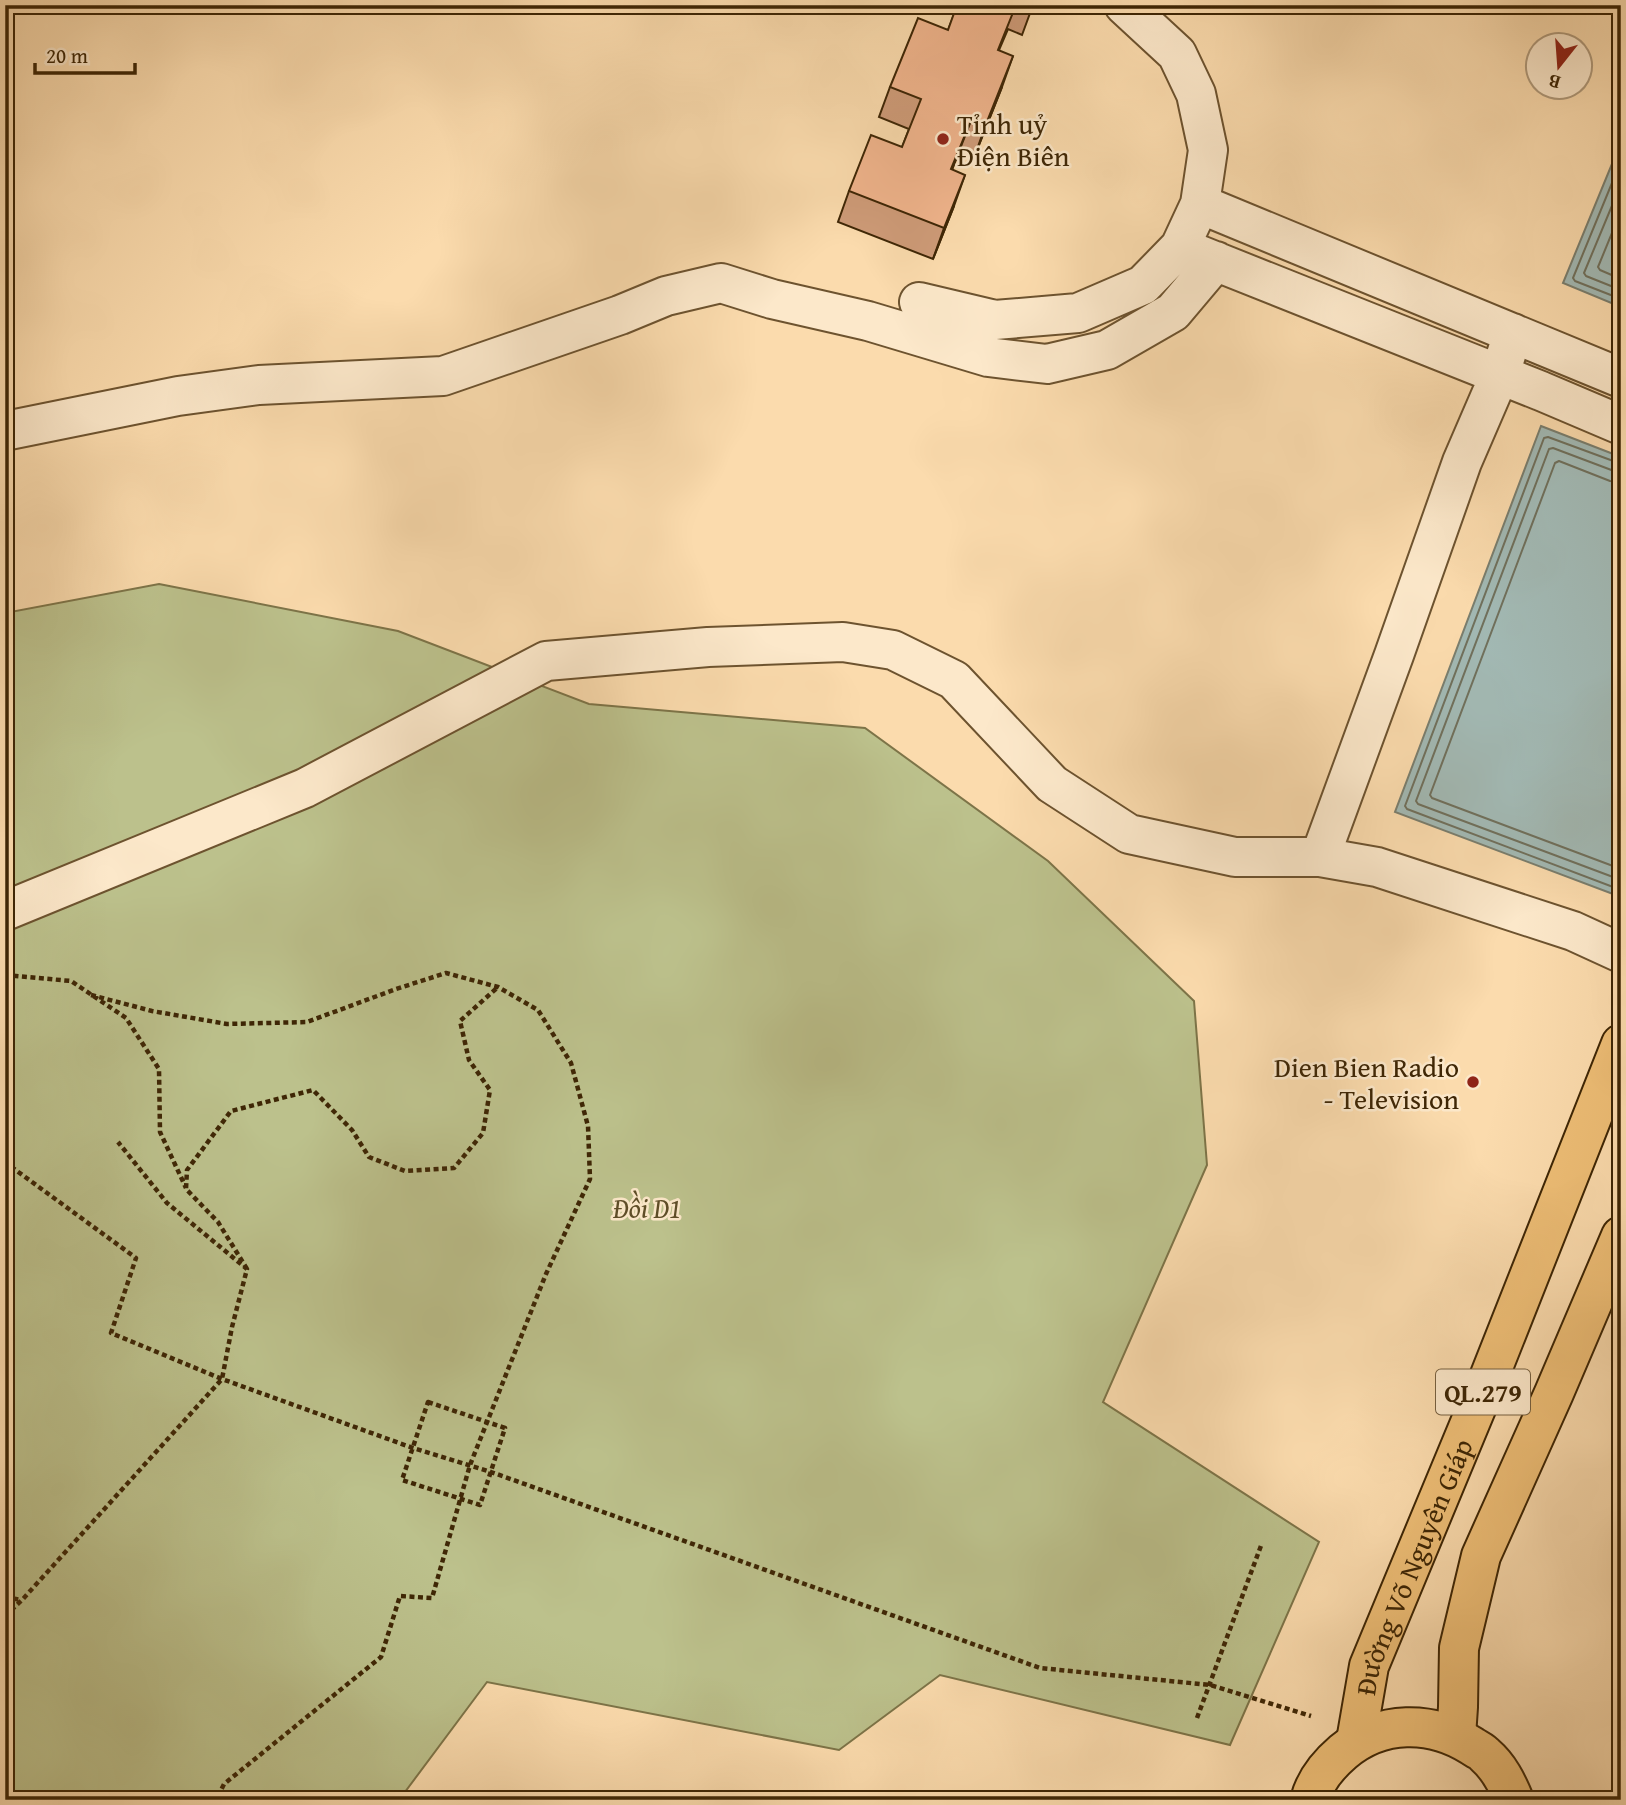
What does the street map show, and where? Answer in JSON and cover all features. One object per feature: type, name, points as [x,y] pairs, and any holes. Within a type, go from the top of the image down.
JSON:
[{"type":"highway","name":"Đường Võ Nguyên Giáp","points":[[1356,1741],[1369,1666],[1490,1375],[1621,1044]]},
{"type":"highway","name":"Đường Võ Nguyên Giáp","points":[[1456,1736],[1459,1648],[1481,1556],[1621,1237]]},
{"type":"highway","points":[[1310,1800],[1330,1763],[1356,1741],[1388,1729],[1423,1727],[1456,1736],[1485,1754],[1505,1780],[1514,1800]]},
{"type":"street","points":[[919,302],[995,320],[1078,313],[1143,285],[1181,247],[1200,204],[1208,150],[1196,94],[1177,54],[1124,5]]},
{"type":"street","points":[[1200,204],[1621,378]]},
{"type":"street","points":[[1181,247],[1621,425]]},
{"type":"street","points":[[5,431],[178,396],[259,385],[443,376],[620,315],[666,296],[721,283],[772,299],[868,321],[988,357],[1047,364],[1107,350],[1173,312],[1216,261]]},
{"type":"street","points":[[1320,857],[1462,462],[1500,374],[1513,332]]},
{"type":"street","points":[[5,911],[306,788],[546,661],[708,646],[843,642],[893,650],[954,680],[1052,784],[1129,834],[1235,857],[1320,857],[1377,867],[1573,931],[1621,953]]},
{"type":"path","points":[[91,995],[152,1011],[227,1024],[307,1022],[446,973],[498,987],[538,1010],[571,1063],[587,1126],[590,1179],[546,1274],[470,1465],[432,1598],[400,1596],[381,1657],[223,1784],[216,1800]]},
{"type":"path","points":[[5,975],[71,981],[126,1018],[159,1069],[160,1132],[186,1189],[218,1222],[247,1269],[222,1379],[5,1616]]},
{"type":"path","points":[[186,1189],[187,1170],[232,1111],[313,1090],[352,1130],[369,1157],[405,1171],[454,1168],[483,1133],[490,1090],[469,1060],[460,1021],[498,987]]},
{"type":"path","points":[[118,1142],[167,1203],[247,1269]]},
{"type":"path","points":[[5,1165],[6,1163],[136,1258],[111,1333],[222,1379],[413,1448],[491,1472],[1040,1668],[1210,1685],[1311,1716]]},
{"type":"path","points":[[428,1402],[505,1428],[491,1472],[480,1505],[402,1480],[428,1402]]},
{"type":"path","points":[[1197,1718],[1262,1543]]},
{"type":"path","points":[[5,1597],[22,1600]]},
{"type":"green space","name":"Đồi D1","points":[[159,584],[398,631],[589,704],[865,728],[1048,861],[1194,1001],[1207,1165],[1103,1402],[1319,1542],[1230,1745],[940,1675],[839,1750],[487,1682],[399,1800],[5,1800],[5,613]]},
{"type":"water","points":[[1621,142],[1621,307],[1563,283]]},
{"type":"water","points":[[1541,426],[1621,457],[1621,897],[1395,812]]},
{"type":"building","name":"Tỉnh uỷ Điện Biên","points":[[957,5],[1016,5],[998,50],[1013,56],[986,124],[972,118],[951,169],[965,175],[944,228],[849,191],[871,135],[902,147],[921,99],[890,87],[918,18],[948,30]]},
{"type":"place","name":"Tỉnh uỷ Điện Biên","points":[[943,139]]},
{"type":"place","name":"Dien Bien Radio - Television","points":[[1473,1082]]}]
